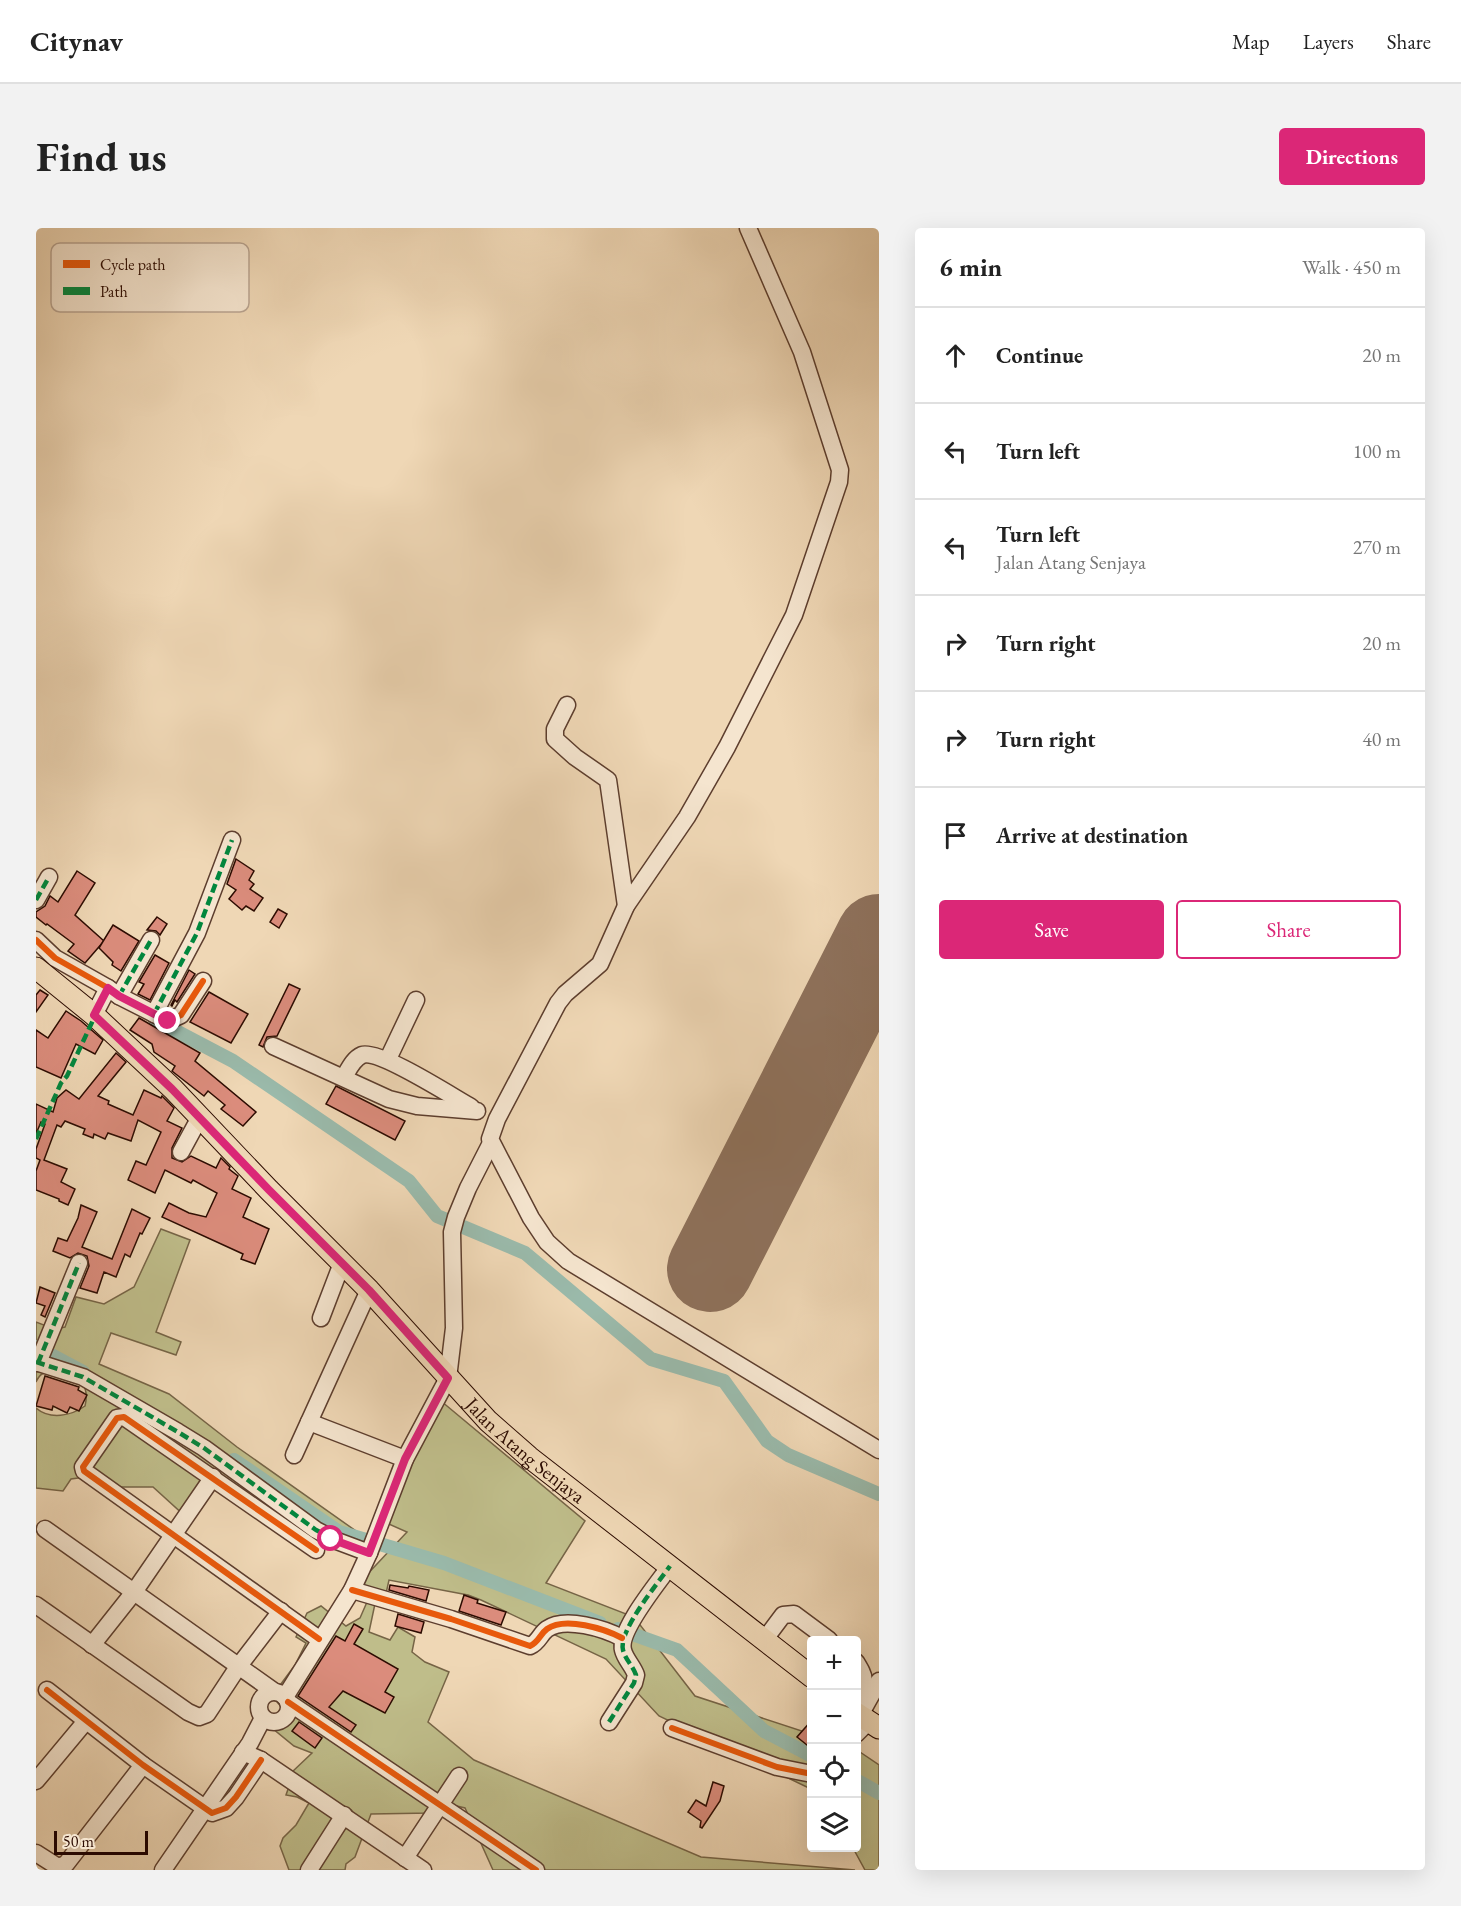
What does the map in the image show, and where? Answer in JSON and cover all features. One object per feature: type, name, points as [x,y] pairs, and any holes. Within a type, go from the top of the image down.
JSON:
[{"type":"main road","name":"Jalan Atang Senjaya","points":[[39,976],[106,998],[200,1117],[369,1290],[488,1421],[529,1457],[807,1673]]},
{"type":"street","points":[[282,1697],[352,1590],[405,1459],[448,1378],[454,1328],[454,1225],[468,1188],[491,1143],[491,1133],[497,1119],[558,1003],[600,963],[626,906],[687,817],[727,747],[794,615],[839,482],[840,470],[802,352],[748,228]]},
{"type":"street","points":[[567,705],[555,729],[555,739],[575,757],[608,780],[626,906]]},
{"type":"street","points":[[153,1014],[196,933],[232,840]]},
{"type":"street","points":[[36,900],[49,877]]},
{"type":"street","points":[[36,940],[106,998],[168,1021],[181,1015],[203,981]]},
{"type":"street","points":[[106,998],[151,940]]},
{"type":"street","points":[[387,1059],[416,1000]]},
{"type":"street","points":[[273,1046],[403,1103],[477,1111]]},
{"type":"street","points":[[344,1077],[355,1059],[364,1054],[372,1054],[387,1059],[477,1111],[497,1119]]},
{"type":"street","points":[[181,1152],[200,1117]]},
{"type":"street","points":[[491,1143],[531,1218],[547,1242],[568,1261],[879,1450]]},
{"type":"street","points":[[79,1263],[40,1357],[85,1378],[192,1440],[316,1530],[337,1541],[370,1550]]},
{"type":"street","points":[[321,1318],[342,1263]]},
{"type":"street","points":[[294,1455],[369,1290]]},
{"type":"street","points":[[316,1550],[124,1417],[117,1418],[83,1467],[84,1471],[123,1500],[320,1639]]},
{"type":"street","points":[[309,1422],[405,1459]]},
{"type":"street","points":[[92,1645],[134,1592],[172,1533],[213,1477]]},
{"type":"street","points":[[45,1529],[238,1667],[536,1870]]},
{"type":"street","points":[[609,1722],[636,1675],[623,1652],[623,1636],[670,1566]]},
{"type":"street","points":[[352,1590],[451,1619],[530,1646],[535,1644],[546,1630],[557,1625],[598,1627],[623,1636]]},
{"type":"street","points":[[36,1605],[188,1712],[199,1717],[207,1714],[238,1667],[281,1611]]},
{"type":"street","points":[[765,1639],[783,1616],[794,1614],[823,1636]]},
{"type":"street","points":[[861,1671],[864,1676],[863,1718]]},
{"type":"street","points":[[863,1718],[879,1681]]},
{"type":"street","points":[[47,1690],[143,1765],[212,1813],[226,1808],[261,1760]]},
{"type":"street","points":[[265,1694],[282,1697],[289,1708],[284,1718],[272,1722],[263,1718],[260,1711],[261,1700],[265,1694]]},
{"type":"street","points":[[163,1870],[206,1809],[263,1718]]},
{"type":"street","points":[[36,1781],[86,1720]]},
{"type":"street","points":[[672,1728],[777,1767],[807,1773]]},
{"type":"street","points":[[243,1752],[261,1760],[423,1870]]},
{"type":"street","points":[[36,1853],[58,1867],[66,1864],[143,1765]]},
{"type":"street","points":[[405,1858],[459,1776]]},
{"type":"street","points":[[313,1869],[344,1815]]},
{"type":"shaded area","points":[[161,1229],[190,1240],[156,1332],[181,1342],[176,1355],[111,1333],[99,1364],[169,1394],[237,1447],[373,1543],[342,1540],[213,1473],[185,1516],[153,1487],[107,1487],[100,1475],[71,1479],[63,1491],[36,1488],[36,1408],[48,1414],[67,1414],[85,1406],[86,1393],[85,1388],[78,1381],[54,1373],[41,1375],[36,1382],[36,1322],[54,1329],[65,1327],[76,1297],[104,1304],[134,1287]]},
{"type":"shaded area","points":[[441,1401],[585,1521],[546,1583],[634,1617],[695,1696],[807,1733],[807,1787],[659,1716],[606,1659],[468,1595],[389,1580],[385,1598],[376,1599],[369,1632],[390,1640],[398,1627],[415,1637],[412,1652],[425,1662],[449,1672],[428,1722],[474,1760],[701,1857],[855,1870],[493,1870],[465,1808],[431,1800],[431,1813],[371,1814],[355,1857],[346,1864],[345,1870],[289,1870],[280,1846],[283,1838],[296,1825],[309,1803],[286,1795],[292,1772],[312,1753],[294,1746],[272,1728],[283,1709],[272,1696],[295,1665],[306,1643],[296,1637],[307,1613],[321,1606],[346,1626],[360,1618],[367,1602],[361,1581],[407,1532],[382,1521]]},
{"type":"shaded area","points":[[861,1753],[879,1765],[879,1870],[865,1870],[855,1852],[861,1852]]},
{"type":"building","points":[[236,859],[254,871],[249,880],[254,884],[250,889],[263,898],[254,911],[246,906],[242,910],[229,899],[236,890],[227,884]]},
{"type":"building","points":[[77,871],[95,883],[75,915],[104,941],[85,963],[68,951],[74,944],[36,917],[36,912],[45,906],[50,896],[58,902]]},
{"type":"building","points":[[278,909],[287,914],[279,928],[270,922]]},
{"type":"building","points":[[157,917],[167,924],[160,935],[156,931],[147,930]]},
{"type":"building","points":[[113,925],[139,941],[121,971],[112,965],[113,962],[99,948]]},
{"type":"building","points":[[155,955],[169,963],[150,1000],[138,994],[144,984],[139,982]]},
{"type":"building","points":[[189,970],[195,974],[172,1006],[171,1005]]},
{"type":"building","points":[[289,984],[300,989],[277,1036],[267,1037],[263,1047],[259,1045]]},
{"type":"building","points":[[40,990],[48,995],[36,1012],[36,995]]},
{"type":"building","points":[[209,992],[248,1014],[231,1043],[190,1022]]},
{"type":"building","points":[[66,1011],[103,1040],[95,1054],[76,1044],[61,1078],[36,1067],[36,1030],[48,1038]]},
{"type":"building","points":[[139,1018],[200,1053],[195,1061],[256,1112],[243,1126],[221,1109],[225,1105],[208,1091],[204,1096],[172,1071],[175,1066],[154,1052],[152,1044],[130,1030]]},
{"type":"building","points":[[116,1053],[126,1062],[98,1096],[109,1101],[108,1104],[133,1115],[144,1090],[161,1098],[162,1096],[174,1108],[167,1121],[182,1128],[172,1148],[172,1158],[182,1162],[191,1156],[216,1168],[221,1158],[230,1167],[229,1169],[238,1176],[232,1189],[251,1198],[243,1217],[269,1229],[255,1264],[241,1259],[243,1254],[162,1217],[169,1203],[189,1213],[206,1217],[217,1193],[193,1180],[191,1183],[165,1170],[155,1193],[128,1180],[136,1161],[146,1165],[161,1132],[138,1120],[131,1141],[108,1133],[105,1139],[94,1134],[93,1138],[83,1134],[85,1129],[65,1121],[61,1127],[57,1125],[44,1160],[67,1169],[61,1182],[75,1189],[68,1205],[36,1190],[36,1171],[40,1160],[36,1158],[36,1149],[45,1124],[41,1122],[36,1134],[36,1104],[53,1112],[57,1098],[66,1090],[79,1099]]},
{"type":"building","points":[[336,1086],[405,1121],[395,1140],[326,1104]]},
{"type":"building","points":[[81,1205],[97,1212],[82,1247],[112,1259],[132,1209],[150,1218],[142,1234],[140,1233],[130,1257],[125,1254],[116,1277],[104,1272],[97,1293],[80,1288],[89,1266],[87,1256],[78,1253],[70,1258],[53,1251],[58,1238],[67,1241],[78,1218]]},
{"type":"building","points":[[40,1287],[55,1293],[45,1317],[41,1315],[45,1306],[36,1303]]},
{"type":"building","points":[[45,1376],[79,1387],[78,1390],[87,1395],[79,1411],[70,1407],[67,1413],[53,1406],[52,1410],[36,1406]]},
{"type":"building","points":[[390,1585],[429,1590],[426,1601],[389,1590]]},
{"type":"building","points":[[464,1595],[478,1600],[477,1603],[506,1612],[501,1625],[459,1611]]},
{"type":"building","points":[[398,1614],[424,1622],[421,1633],[395,1626]]},
{"type":"building","points":[[354,1624],[363,1629],[354,1644],[398,1669],[385,1692],[394,1697],[385,1713],[343,1691],[329,1707],[356,1725],[351,1732],[298,1696],[336,1636],[345,1641]]},
{"type":"building","points":[[299,1722],[322,1738],[315,1748],[292,1731]]},
{"type":"building","points":[[807,1726],[807,1745],[797,1737]]},
{"type":"building","points":[[713,1782],[724,1786],[720,1801],[702,1828],[700,1827],[701,1821],[688,1812],[696,1800],[706,1806]]},
{"type":"waterway","points":[[155,1020],[233,1061],[409,1181],[437,1216],[525,1253],[651,1359],[724,1381],[767,1441],[788,1455],[879,1494]]},
{"type":"waterway","points":[[36,1347],[83,1372]]},
{"type":"waterway","points":[[234,1460],[339,1532],[444,1563],[600,1623]]},
{"type":"waterway","points":[[618,1629],[677,1650],[764,1731],[807,1753]]},
{"type":"waterway","points":[[861,1783],[879,1793]]},
{"type":"runway","points":[[710,1269],[879,937]]},
{"type":"marked path","points":[[154,1014],[197,933],[232,840]]},
{"type":"marked path","points":[[36,900],[49,877]]},
{"type":"marked path","points":[[119,996],[151,940]]},
{"type":"marked path","points":[[36,1139],[108,988]]},
{"type":"marked path","points":[[38,1363],[79,1263]]},
{"type":"marked path","points":[[36,1362],[83,1377],[204,1448],[316,1530],[369,1553]]},
{"type":"marked path","points":[[609,1722],[634,1683],[636,1675],[623,1650],[627,1631],[640,1607],[670,1566]]},
{"type":"cycle path","points":[[36,940],[55,958],[119,996],[168,1021],[181,1015],[203,981]]},
{"type":"cycle path","points":[[316,1550],[124,1417],[117,1418],[83,1467],[84,1471],[319,1639]]},
{"type":"cycle path","points":[[352,1590],[451,1619],[530,1646],[547,1629],[564,1624],[585,1625],[622,1638]]},
{"type":"cycle path","points":[[47,1690],[143,1765],[212,1813],[226,1808],[261,1760]]},
{"type":"cycle path","points":[[288,1702],[536,1870]]},
{"type":"cycle path","points":[[672,1728],[777,1767],[807,1773]]},
{"type":"route","points":[[168,1021],[108,988],[94,1015],[200,1117],[369,1290],[448,1378],[405,1459],[369,1553],[331,1539]]}]
